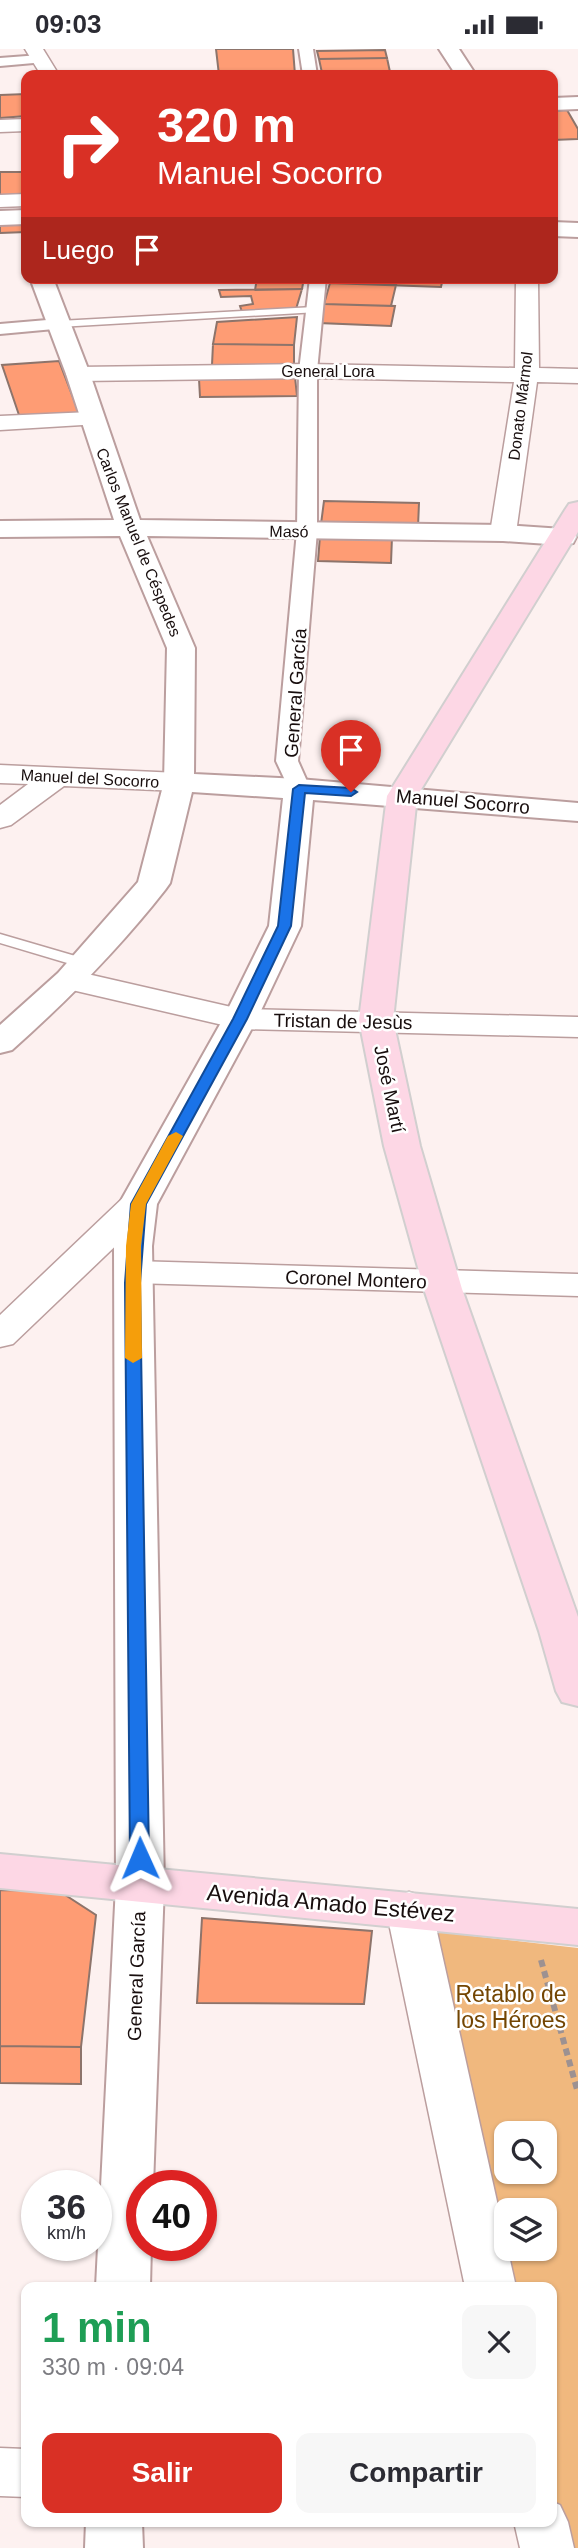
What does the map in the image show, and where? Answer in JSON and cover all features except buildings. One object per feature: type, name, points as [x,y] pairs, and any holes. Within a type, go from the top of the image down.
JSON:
[{"type":"main road","name":"José Martí","points":[[578,510],[570,538],[402,796],[376,1020],[402,1146],[441,1282],[569,1631],[578,1691]]},
{"type":"main road","name":"Avenida Amado Estévez","points":[[0,1871],[578,1927]]},
{"type":"street","points":[[306,49],[309,70]]},
{"type":"street","points":[[449,49],[463,70]]},
{"type":"street","points":[[0,62],[41,61]]},
{"type":"street","points":[[558,104],[578,103]]},
{"type":"street","points":[[0,126],[21,125]]},
{"type":"street","points":[[0,201],[21,200]]},
{"type":"street","points":[[0,218],[21,217]]},
{"type":"street","points":[[558,229],[578,230]]},
{"type":"street","name":"Carlos Manuel de Céspedes","points":[[0,1042],[77,972],[155,883],[180,782],[181,647],[130,528],[78,374],[43,284]]},
{"type":"street","name":"General García","points":[[123,2282],[140,1885],[134,1272],[138,1204],[240,1019],[285,926],[299,789],[287,761],[307,531],[308,371],[317,284]]},
{"type":"street","name":"Donato Mármol","points":[[503,533],[527,373],[527,284]]},
{"type":"street","points":[[0,329],[59,324]]},
{"type":"street","name":"General Lora","points":[[78,374],[308,371],[578,376]]},
{"type":"street","points":[[0,423],[91,419]]},
{"type":"street","name":"Masó","points":[[0,529],[503,533],[570,538]]},
{"type":"street","name":"Manuel del Socorro","points":[[0,774],[180,782]]},
{"type":"street","points":[[0,819],[58,776]]},
{"type":"street","name":"Manuel Socorro","points":[[180,782],[402,796],[578,811]]},
{"type":"street","name":"Tristan de Jesùs","points":[[77,972],[240,1019],[376,1020],[578,1027]]},
{"type":"street","points":[[3,1329],[138,1204]]},
{"type":"street","name":"Coronel Montero","points":[[134,1272],[578,1285]]},
{"type":"street","points":[[409,1909],[490,2282]]},
{"type":"street","points":[[0,2472],[21,2473]]},
{"type":"street","points":[[114,2527],[114,2548]]},
{"type":"street","points":[[542,2527],[547,2548]]},
{"type":"lane","points":[[59,324],[314,310]]},
{"type":"lane","name":"Tristan de Jesùs","points":[[0,938],[77,972]]},
{"type":"path","points":[[530,1922],[578,2093]]},
{"type":"green space","name":"Retablo de los Héroes","points":[[428,1931],[578,1948],[578,2548],[559,2548],[554,2527],[557,2527],[557,2282],[503,2282],[498,2261],[557,2261],[557,2198],[494,2198],[494,2240]]},
{"type":"slow traffic","points":[[133,1358],[133,1246],[138,1204],[176,1136]]},
{"type":"route","points":[[140,1858],[132,1283],[138,1204],[240,1019],[285,926],[299,789],[351,792]]}]
